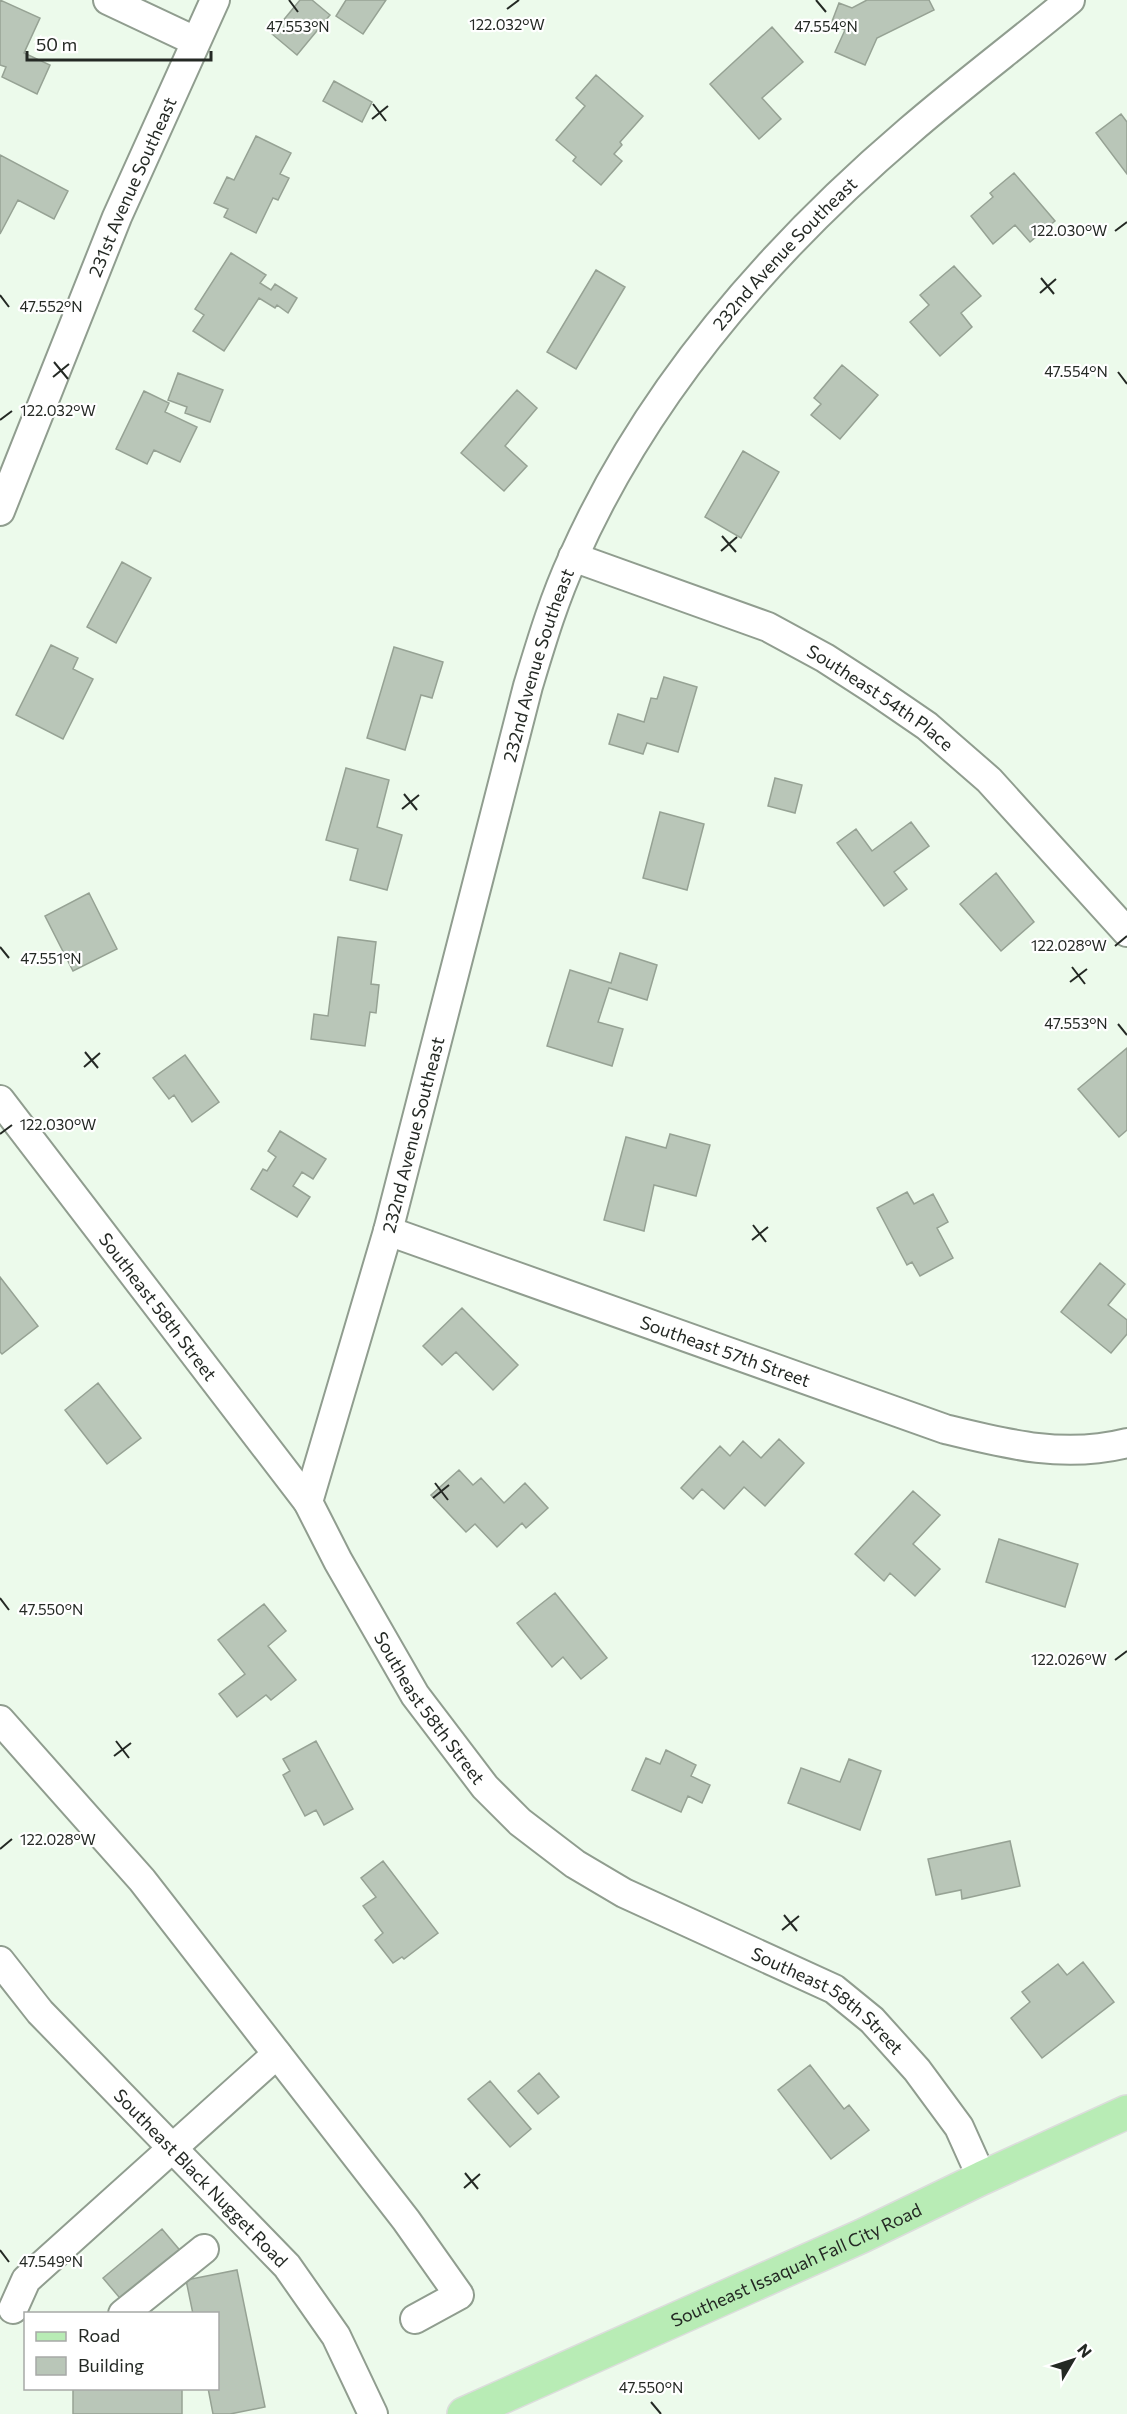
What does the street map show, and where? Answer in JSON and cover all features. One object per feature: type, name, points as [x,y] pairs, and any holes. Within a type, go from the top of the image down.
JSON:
[{"type":"main road","name":"Southeast Issaquah Fall City Road","points":[[464,2414],[862,2236],[1127,2112]]},
{"type":"street","points":[[108,0],[195,41]]},
{"type":"street","name":"231st Avenue Southeast","points":[[0,511],[117,217],[215,0]]},
{"type":"street","name":"232nd Avenue Southeast","points":[[308,1502],[388,1231],[528,686],[549,618],[573,557],[618,470],[647,423],[693,356],[731,309],[837,197],[901,138],[1070,0]]},
{"type":"street","name":"Southeast 54th Place","points":[[573,557],[768,627],[825,658],[873,689],[927,726],[989,780],[1127,932]]},
{"type":"street","name":"Southeast 58th Street","points":[[0,1100],[308,1502],[338,1561],[415,1695],[485,1787],[529,1829],[575,1863],[624,1893],[834,1989],[873,2020],[917,2070],[959,2127],[982,2178]]},
{"type":"street","name":"Southeast 57th Street","points":[[388,1231],[945,1429],[1020,1448],[1070,1452],[1127,1443]]},
{"type":"street","points":[[0,1720],[142,1880],[406,2220],[459,2295],[415,2319]]},
{"type":"street","name":"Southeast Black Nugget Road","points":[[0,1961],[40,2012],[287,2266],[313,2299],[336,2336],[373,2414]]},
{"type":"street","points":[[17,2309],[26,2280],[172,2146],[277,2054]]},
{"type":"street","points":[[124,2312],[204,2249]]},
{"type":"building","points":[[0,0],[40,18],[24,53],[50,65],[37,94],[2,77],[6,67],[0,65]]},
{"type":"building","points":[[300,0],[312,0],[330,15],[297,55],[272,34]]},
{"type":"building","points":[[346,0],[386,0],[363,34],[336,16]]},
{"type":"building","points":[[867,0],[929,0],[934,10],[877,38],[865,65],[835,52],[845,30],[831,24],[839,3],[852,8]]},
{"type":"building","points":[[772,27],[803,62],[762,98],[781,119],[759,139],[710,84]]},
{"type":"building","points":[[596,75],[643,116],[620,142],[622,145],[614,154],[622,161],[601,185],[573,161],[576,157],[556,140],[585,106],[576,98]]},
{"type":"building","points":[[334,81],[372,102],[362,122],[323,101]]},
{"type":"building","points":[[1121,114],[1127,122],[1127,174],[1096,133]]},
{"type":"building","points":[[256,136],[291,153],[280,174],[289,178],[278,200],[273,198],[256,233],[224,217],[228,209],[214,203],[227,177],[234,180]]},
{"type":"building","points":[[0,155],[68,191],[54,219],[18,200],[0,234]]},
{"type":"building","points":[[1014,173],[1055,221],[1030,242],[1015,225],[993,244],[971,216],[993,197],[990,193]]},
{"type":"building","points":[[231,253],[266,275],[260,283],[271,290],[275,284],[297,298],[288,313],[277,305],[275,308],[259,298],[224,351],[193,331],[204,315],[195,309]]},
{"type":"building","points":[[954,266],[981,296],[961,313],[972,327],[940,356],[910,322],[929,305],[920,295]]},
{"type":"building","points":[[596,270],[625,287],[576,369],[547,352]]},
{"type":"building","points":[[842,365],[878,395],[840,439],[811,415],[821,404],[814,398]]},
{"type":"building","points":[[178,373],[223,390],[210,422],[185,413],[187,407],[168,400]]},
{"type":"building","points":[[517,390],[537,408],[505,446],[527,466],[504,491],[461,453]]},
{"type":"building","points":[[144,391],[169,403],[165,412],[197,427],[180,462],[154,450],[147,464],[116,449]]},
{"type":"building","points":[[743,451],[779,472],[741,538],[705,517]]},
{"type":"building","points":[[122,562],[151,578],[116,643],[87,627]]},
{"type":"building","points":[[51,645],[78,658],[73,669],[93,679],[63,739],[16,715]]},
{"type":"building","points":[[394,647],[443,662],[432,698],[421,695],[405,750],[367,738]]},
{"type":"building","points":[[664,677],[697,687],[678,752],[647,743],[643,754],[609,744],[618,714],[644,722],[651,698],[657,699]]},
{"type":"building","points":[[346,768],[389,780],[377,827],[402,835],[387,890],[350,880],[358,849],[326,840]]},
{"type":"building","points":[[775,778],[802,785],[795,813],[768,806]]},
{"type":"building","points":[[660,812],[704,824],[687,890],[643,878]]},
{"type":"building","points":[[911,822],[929,846],[894,872],[907,889],[884,906],[837,843],[856,829],[872,851]]},
{"type":"building","points":[[996,873],[1034,922],[1001,951],[960,904]]},
{"type":"building","points":[[89,893],[117,949],[73,971],[45,916]]},
{"type":"building","points":[[338,937],[376,942],[371,984],[379,985],[376,1013],[370,1012],[365,1046],[311,1039],[314,1014],[328,1016]]},
{"type":"building","points":[[620,953],[657,965],[647,1000],[609,988],[598,1022],[623,1029],[612,1066],[547,1046],[570,970],[611,983]]},
{"type":"building","points":[[1127,1048],[1127,1130],[1119,1137],[1078,1089]]},
{"type":"building","points":[[185,1055],[219,1102],[192,1122],[174,1095],[169,1099],[153,1078]]},
{"type":"building","points":[[280,1131],[326,1159],[313,1179],[302,1172],[293,1186],[310,1197],[297,1217],[251,1189],[263,1169],[267,1171],[276,1157],[268,1151]]},
{"type":"building","points":[[670,1134],[710,1145],[696,1196],[654,1185],[644,1231],[604,1220],[626,1137],[666,1148]]},
{"type":"building","points":[[907,1192],[914,1204],[933,1194],[948,1222],[937,1228],[953,1258],[920,1276],[912,1262],[907,1265],[877,1208]]},
{"type":"building","points":[[1100,1263],[1125,1284],[1108,1305],[1127,1320],[1127,1334],[1111,1353],[1061,1312]]},
{"type":"building","points":[[0,1277],[38,1326],[2,1354],[0,1352]]},
{"type":"building","points":[[462,1308],[518,1365],[493,1390],[456,1352],[442,1365],[423,1346]]},
{"type":"building","points":[[98,1383],[141,1438],[107,1464],[65,1410]]},
{"type":"building","points":[[779,1439],[804,1463],[765,1506],[744,1487],[724,1509],[702,1489],[693,1499],[681,1488],[720,1446],[730,1456],[743,1441],[761,1458]]},
{"type":"building","points":[[459,1470],[473,1485],[481,1478],[504,1503],[525,1483],[548,1508],[526,1528],[522,1523],[497,1547],[475,1524],[466,1532],[431,1495]]},
{"type":"building","points":[[913,1491],[940,1515],[913,1544],[940,1569],[915,1596],[890,1573],[884,1581],[855,1554]]},
{"type":"building","points":[[999,1539],[1078,1564],[1065,1607],[986,1582]]},
{"type":"building","points":[[555,1593],[607,1658],[581,1679],[563,1657],[552,1667],[517,1623]]},
{"type":"building","points":[[264,1604],[286,1631],[268,1646],[296,1680],[271,1700],[266,1695],[237,1717],[219,1694],[245,1674],[218,1640]]},
{"type":"building","points":[[316,1741],[353,1809],[324,1825],[316,1810],[305,1816],[283,1775],[290,1771],[283,1759]]},
{"type":"building","points":[[666,1750],[696,1765],[691,1776],[710,1785],[702,1803],[688,1796],[681,1812],[632,1790],[646,1758],[660,1764]]},
{"type":"building","points":[[849,1759],[881,1771],[860,1830],[788,1803],[801,1768],[840,1782]]},
{"type":"building","points":[[1010,1841],[1020,1886],[962,1899],[961,1890],[936,1895],[928,1859]]},
{"type":"building","points":[[383,1861],[438,1933],[404,1959],[402,1957],[393,1963],[375,1940],[383,1933],[363,1906],[376,1897],[361,1878]]},
{"type":"building","points":[[1083,1962],[1114,2002],[1042,2058],[1011,2018],[1030,2002],[1022,1992],[1058,1964],[1067,1975]]},
{"type":"building","points":[[810,2065],[844,2109],[849,2105],[869,2130],[831,2159],[778,2090]]},
{"type":"building","points":[[539,2073],[559,2097],[538,2114],[518,2091]]},
{"type":"building","points":[[490,2081],[531,2129],[510,2147],[468,2099]]},
{"type":"building","points":[[162,2229],[183,2254],[124,2303],[103,2278]]},
{"type":"building","points":[[237,2270],[265,2407],[230,2414],[213,2414],[208,2390],[219,2390],[219,2312],[193,2312],[186,2280]]},
{"type":"building","points":[[73,2390],[182,2390],[182,2414],[73,2414]]}]
